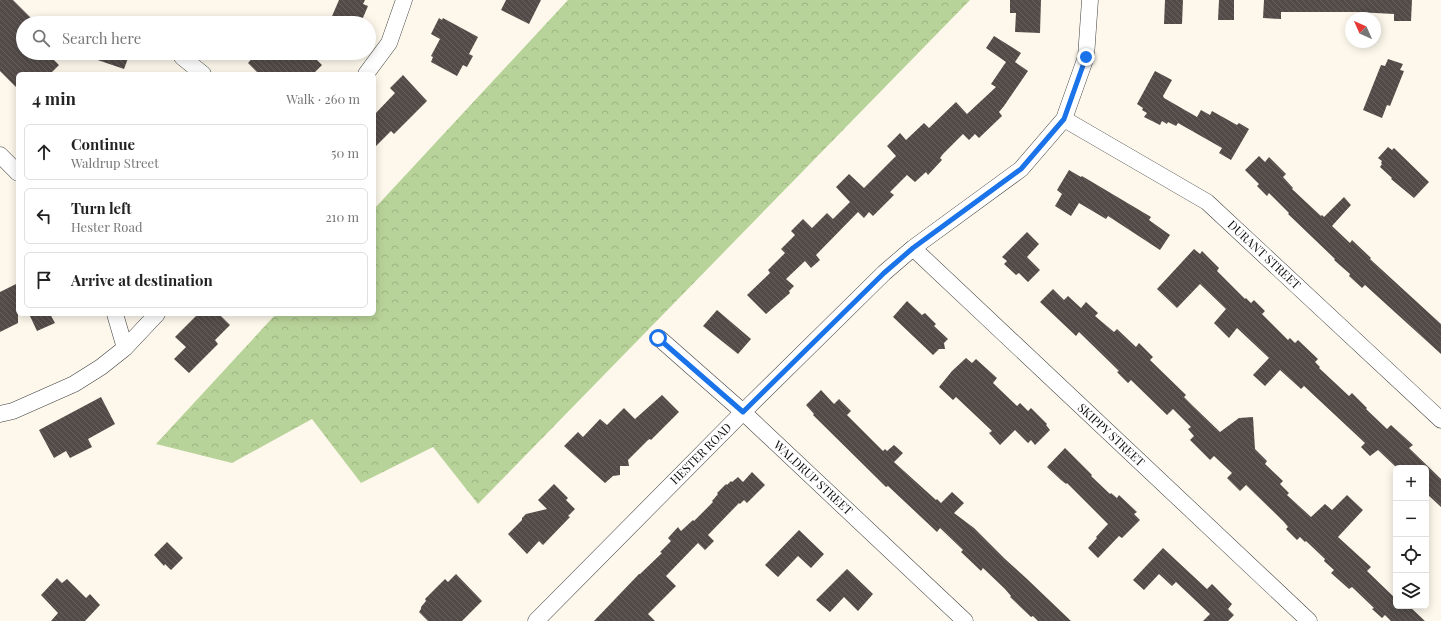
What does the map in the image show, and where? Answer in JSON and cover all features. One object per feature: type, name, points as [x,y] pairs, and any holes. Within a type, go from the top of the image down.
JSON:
[{"type":"street","points":[[367,72],[389,43],[404,0]]},
{"type":"street","name":"HESTER ROAD","points":[[536,621],[743,412],[884,273],[913,248],[1021,169],[1064,119],[1086,57],[1090,0]]},
{"type":"street","points":[[186,60],[201,72]]},
{"type":"street","name":"DURANT STREET","points":[[1064,119],[1207,202],[1441,420]]},
{"type":"street","points":[[0,154],[16,171]]},
{"type":"street","name":"SKIPPY STREET","points":[[913,248],[1309,621]]},
{"type":"street","points":[[116,316],[125,348]]},
{"type":"street","points":[[0,414],[12,411],[74,384],[101,367],[125,348],[155,316]]},
{"type":"street","name":"WALDRUP STREET","points":[[658,338],[743,412],[966,621]]},
{"type":"green space","points":[[568,0],[970,0],[478,504],[433,447],[361,483],[312,419],[232,463],[156,444],[274,316],[376,316],[376,207]]},
{"type":"building","points":[[0,0],[13,0],[29,16],[16,16],[16,60],[54,60],[59,65],[52,72],[16,72],[16,87],[0,71]]},
{"type":"building","points":[[339,0],[365,0],[363,4],[368,6],[364,16],[332,16]]},
{"type":"building","points":[[506,0],[541,0],[529,24],[501,10]]},
{"type":"building","points":[[1010,0],[1041,0],[1040,33],[1015,32],[1016,13],[1010,13]]},
{"type":"building","points":[[1165,0],[1183,0],[1182,24],[1164,24]]},
{"type":"building","points":[[1219,0],[1234,0],[1234,20],[1218,20]]},
{"type":"building","points":[[1264,0],[1412,0],[1411,21],[1394,21],[1394,14],[1381,13],[1381,12],[1281,12],[1281,19],[1263,18]]},
{"type":"building","points":[[439,18],[442,20],[443,18],[478,37],[469,54],[473,56],[467,67],[463,65],[457,76],[431,62],[433,57],[431,56],[440,39],[431,34]]},
{"type":"building","points":[[994,36],[1021,53],[1015,62],[1028,71],[999,112],[1002,116],[979,138],[975,134],[969,140],[963,134],[943,154],[940,158],[942,160],[928,175],[926,172],[915,182],[907,175],[890,192],[894,195],[873,216],[869,212],[864,218],[858,212],[816,255],[820,260],[811,268],[805,261],[786,279],[794,286],[789,291],[790,293],[766,314],[747,295],[770,273],[768,270],[785,253],[781,249],[795,235],[791,231],[803,219],[812,228],[827,213],[833,219],[850,202],[836,187],[849,174],[864,188],[896,156],[887,146],[900,133],[906,140],[924,123],[929,128],[956,102],[967,114],[996,87],[991,84],[1006,62],[986,48]]},
{"type":"building","points":[[1388,59],[1403,64],[1400,70],[1404,71],[1390,106],[1387,105],[1382,118],[1363,110],[1381,65],[1385,66]]},
{"type":"building","points":[[98,60],[127,60],[124,69]]},
{"type":"building","points":[[251,60],[317,60],[322,65],[315,72],[257,72],[248,63]]},
{"type":"building","points":[[1155,71],[1172,80],[1163,96],[1164,98],[1197,117],[1201,110],[1210,115],[1212,111],[1237,125],[1239,123],[1249,129],[1231,160],[1219,153],[1222,148],[1178,123],[1176,126],[1162,121],[1160,125],[1144,117],[1147,113],[1137,104]]},
{"type":"building","points":[[403,75],[427,101],[394,134],[391,131],[376,146],[376,113],[395,93],[390,88]]},
{"type":"building","points":[[1388,147],[1392,150],[1394,148],[1429,182],[1414,198],[1391,179],[1392,178],[1380,167],[1382,161],[1378,158]]},
{"type":"building","points":[[1259,156],[1265,162],[1269,157],[1286,174],[1283,177],[1293,188],[1292,189],[1321,216],[1322,215],[1324,217],[1344,197],[1351,205],[1332,226],[1350,243],[1352,240],[1371,258],[1370,259],[1441,324],[1441,354],[1365,285],[1362,288],[1349,276],[1350,274],[1288,214],[1289,213],[1269,193],[1267,196],[1257,186],[1259,184],[1245,170]]},
{"type":"building","points":[[1069,170],[1081,177],[1082,176],[1151,217],[1149,220],[1170,235],[1160,250],[1108,216],[1106,219],[1079,203],[1071,216],[1055,206],[1062,194],[1057,190]]},
{"type":"building","points":[[1027,232],[1039,244],[1027,257],[1040,270],[1028,282],[1019,273],[1016,275],[1004,264],[1007,261],[1002,257]]},
{"type":"building","points":[[1194,249],[1200,254],[1202,251],[1219,268],[1217,271],[1245,299],[1246,298],[1251,303],[1254,300],[1265,311],[1262,314],[1288,340],[1290,338],[1295,343],[1298,340],[1318,359],[1315,362],[1320,367],[1319,368],[1349,396],[1352,393],[1387,429],[1391,425],[1413,445],[1409,448],[1427,465],[1394,465],[1378,450],[1370,456],[1361,447],[1365,443],[1304,386],[1301,389],[1280,370],[1265,386],[1253,375],[1269,358],[1237,328],[1229,338],[1214,323],[1226,309],[1200,284],[1177,308],[1157,289]]},
{"type":"building","points":[[16,284],[16,316],[18,316],[18,323],[0,332],[0,292]]},
{"type":"building","points":[[1053,289],[1064,300],[1068,296],[1081,308],[1086,302],[1098,313],[1095,316],[1114,332],[1117,329],[1136,347],[1139,343],[1153,357],[1150,360],[1186,395],[1184,397],[1220,432],[1239,418],[1253,417],[1255,449],[1267,461],[1265,464],[1283,481],[1280,484],[1289,493],[1287,495],[1311,517],[1325,504],[1332,510],[1347,495],[1363,510],[1338,537],[1371,567],[1367,571],[1393,596],[1393,609],[1412,609],[1425,621],[1391,621],[1385,615],[1382,618],[1372,609],[1374,608],[1352,587],[1349,589],[1331,573],[1334,570],[1306,541],[1305,542],[1300,537],[1297,540],[1286,529],[1288,527],[1284,522],[1246,485],[1240,491],[1227,478],[1232,473],[1214,456],[1210,460],[1190,440],[1194,436],[1188,429],[1191,427],[1173,409],[1167,415],[1131,380],[1128,383],[1117,372],[1119,371],[1079,332],[1076,336],[1040,302]]},
{"type":"building","points":[[907,301],[922,315],[925,313],[936,324],[934,326],[948,339],[944,343],[945,349],[939,349],[933,355],[893,317]]},
{"type":"building","points":[[717,310],[751,339],[738,354],[703,326]]},
{"type":"building","points":[[30,316],[51,316],[55,323],[37,331]]},
{"type":"building","points":[[196,316],[221,316],[230,325],[215,340],[218,344],[189,373],[174,359],[186,347],[175,337]]},
{"type":"building","points":[[966,358],[972,363],[976,359],[997,378],[993,383],[1017,406],[1020,403],[1028,411],[1031,408],[1047,424],[1046,425],[1050,430],[1035,445],[1031,440],[1028,443],[1015,430],[1000,445],[989,433],[992,431],[956,397],[953,400],[939,387],[952,371]]},
{"type":"building","points":[[821,390],[834,404],[839,399],[851,411],[847,415],[883,451],[885,449],[887,451],[894,445],[903,453],[894,462],[936,500],[937,499],[941,503],[952,492],[964,503],[954,513],[974,528],[1071,621],[1038,621],[1033,616],[1031,617],[983,568],[981,571],[961,552],[963,550],[940,528],[937,532],[888,486],[886,487],[813,415],[814,414],[806,405]]},
{"type":"building","points":[[662,395],[679,412],[628,460],[629,466],[620,466],[620,475],[613,476],[605,483],[564,446],[578,432],[583,437],[600,419],[607,425],[624,408],[635,419]]},
{"type":"building","points":[[101,397],[115,424],[88,439],[92,447],[70,458],[66,451],[54,458],[39,430]]},
{"type":"building","points":[[1065,448],[1110,494],[1111,493],[1117,498],[1119,495],[1137,512],[1134,514],[1140,520],[1122,538],[1119,536],[1098,558],[1088,548],[1108,524],[1067,483],[1066,484],[1061,480],[1047,467]]},
{"type":"building","points":[[1429,467],[1441,479],[1441,507],[1429,496]]},
{"type":"building","points":[[752,472],[765,485],[747,503],[744,500],[740,504],[739,503],[708,535],[714,541],[705,550],[698,543],[666,576],[676,586],[648,614],[655,621],[594,621],[639,574],[662,553],[660,552],[671,541],[668,538],[678,527],[681,531],[693,520],[694,521],[713,502],[712,501],[718,494],[717,493],[726,484],[727,485],[738,477],[743,482]]},
{"type":"building","points":[[554,484],[568,498],[566,500],[575,509],[568,516],[570,517],[543,545],[539,541],[527,554],[508,534],[526,514],[547,509],[538,500]]},
{"type":"building","points":[[799,530],[824,554],[811,568],[798,556],[778,577],[765,565]]},
{"type":"building","points":[[167,542],[183,558],[171,570],[165,564],[164,566],[154,555]]},
{"type":"building","points":[[1163,548],[1207,589],[1212,584],[1232,604],[1228,609],[1234,615],[1228,621],[1203,621],[1210,614],[1176,582],[1172,586],[1159,574],[1144,590],[1133,580]]},
{"type":"building","points":[[847,569],[873,594],[858,611],[844,597],[830,612],[816,600]]},
{"type":"building","points":[[456,574],[482,601],[462,621],[428,621],[419,612],[426,601],[425,599],[445,579],[448,582]]},
{"type":"building","points":[[57,578],[62,583],[67,579],[86,598],[90,594],[100,605],[85,621],[51,621],[58,613],[41,595]]},
{"type":"route","points":[[658,338],[743,412],[884,273],[913,248],[1021,169],[1064,119],[1086,57]]}]
